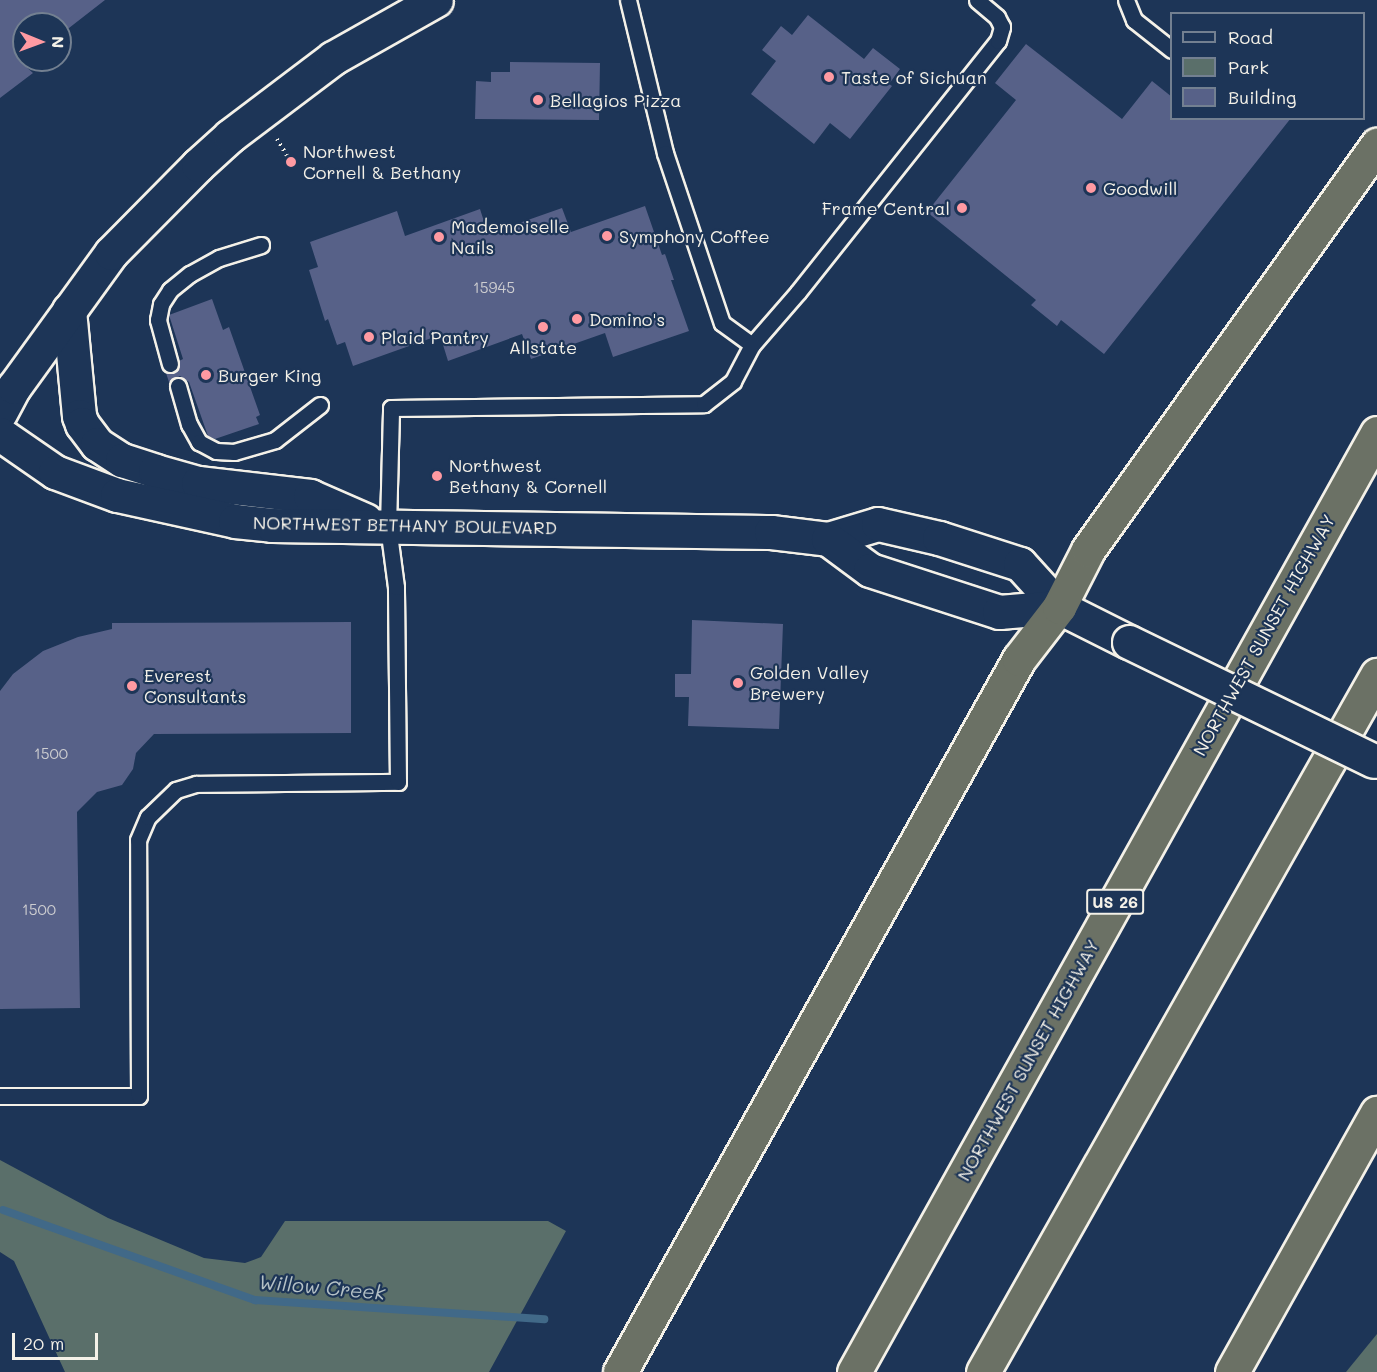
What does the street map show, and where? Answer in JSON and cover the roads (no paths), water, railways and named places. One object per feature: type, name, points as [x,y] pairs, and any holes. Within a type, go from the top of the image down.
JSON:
[{"type":"highway","points":[[620,1372],[1019,659],[1059,607],[1088,550],[1377,145]]},
{"type":"highway","name":"NORTHWEST SUNSET HIGHWAY","points":[[854,1372],[1377,433]]},
{"type":"highway","points":[[983,1372],[1377,675]]},
{"type":"highway","points":[[1232,1372],[1377,1113]]},
{"type":"main road","points":[[0,414],[14,387],[69,310],[119,244],[152,209],[230,136],[333,58],[436,0]]},
{"type":"main road","points":[[69,310],[79,416],[82,424],[97,444],[122,460],[155,471],[198,483],[310,496],[384,526]]},
{"type":"main road","name":"NORTHWEST BETHANY BOULEVARD","points":[[0,434],[55,472],[117,495],[197,514],[273,525],[720,530],[771,532],[828,539],[878,524],[997,555],[1020,564],[1059,607],[1377,762]]},
{"type":"main road","name":"NORTHWEST BETHANY BOULEVARD","points":[[828,539],[870,570],[999,612],[1059,607]]},
{"type":"lane","points":[[628,0],[664,153],[722,322],[752,345]]},
{"type":"lane","points":[[0,1096],[139,1096],[138,840],[148,817],[176,790],[196,784],[398,782],[396,587],[384,526],[391,408],[704,404],[733,381],[752,345],[798,292],[998,41],[1002,27],[997,16],[977,0]]},
{"type":"lane","points":[[1126,0],[1134,20],[1170,48]]},
{"type":"lane","points":[[170,364],[158,320],[162,304],[170,290],[190,274],[219,258],[261,245]]},
{"type":"lane","points":[[178,386],[189,424],[199,442],[216,451],[234,452],[275,440],[320,405]]},
{"type":"waterway","name":"Willow Creek","points":[[3,1210],[255,1300],[544,1319]]},
{"type":"place","name":"Taste of Sichuan","points":[[829,77]]},
{"type":"place","name":"Bellagios Pizza","points":[[538,100]]},
{"type":"place","name":"Northwest Cornell & Bethany","points":[[291,162]]},
{"type":"place","name":"Goodwill","points":[[1091,188]]},
{"type":"place","name":"Frame Central","points":[[962,208]]},
{"type":"place","name":"Symphony Coffee","points":[[607,236]]},
{"type":"place","name":"Mademoiselle Nails","points":[[439,237]]},
{"type":"place","name":"Domino's","points":[[577,319]]},
{"type":"place","name":"Allstate","points":[[543,327]]},
{"type":"place","name":"Plaid Pantry","points":[[369,337]]},
{"type":"place","name":"Burger King","points":[[206,375]]},
{"type":"place","name":"Northwest Bethany & Cornell","points":[[437,476]]},
{"type":"place","name":"Golden Valley Brewery","points":[[738,683]]},
{"type":"place","name":"Everest Consultants","points":[[132,686]]}]
